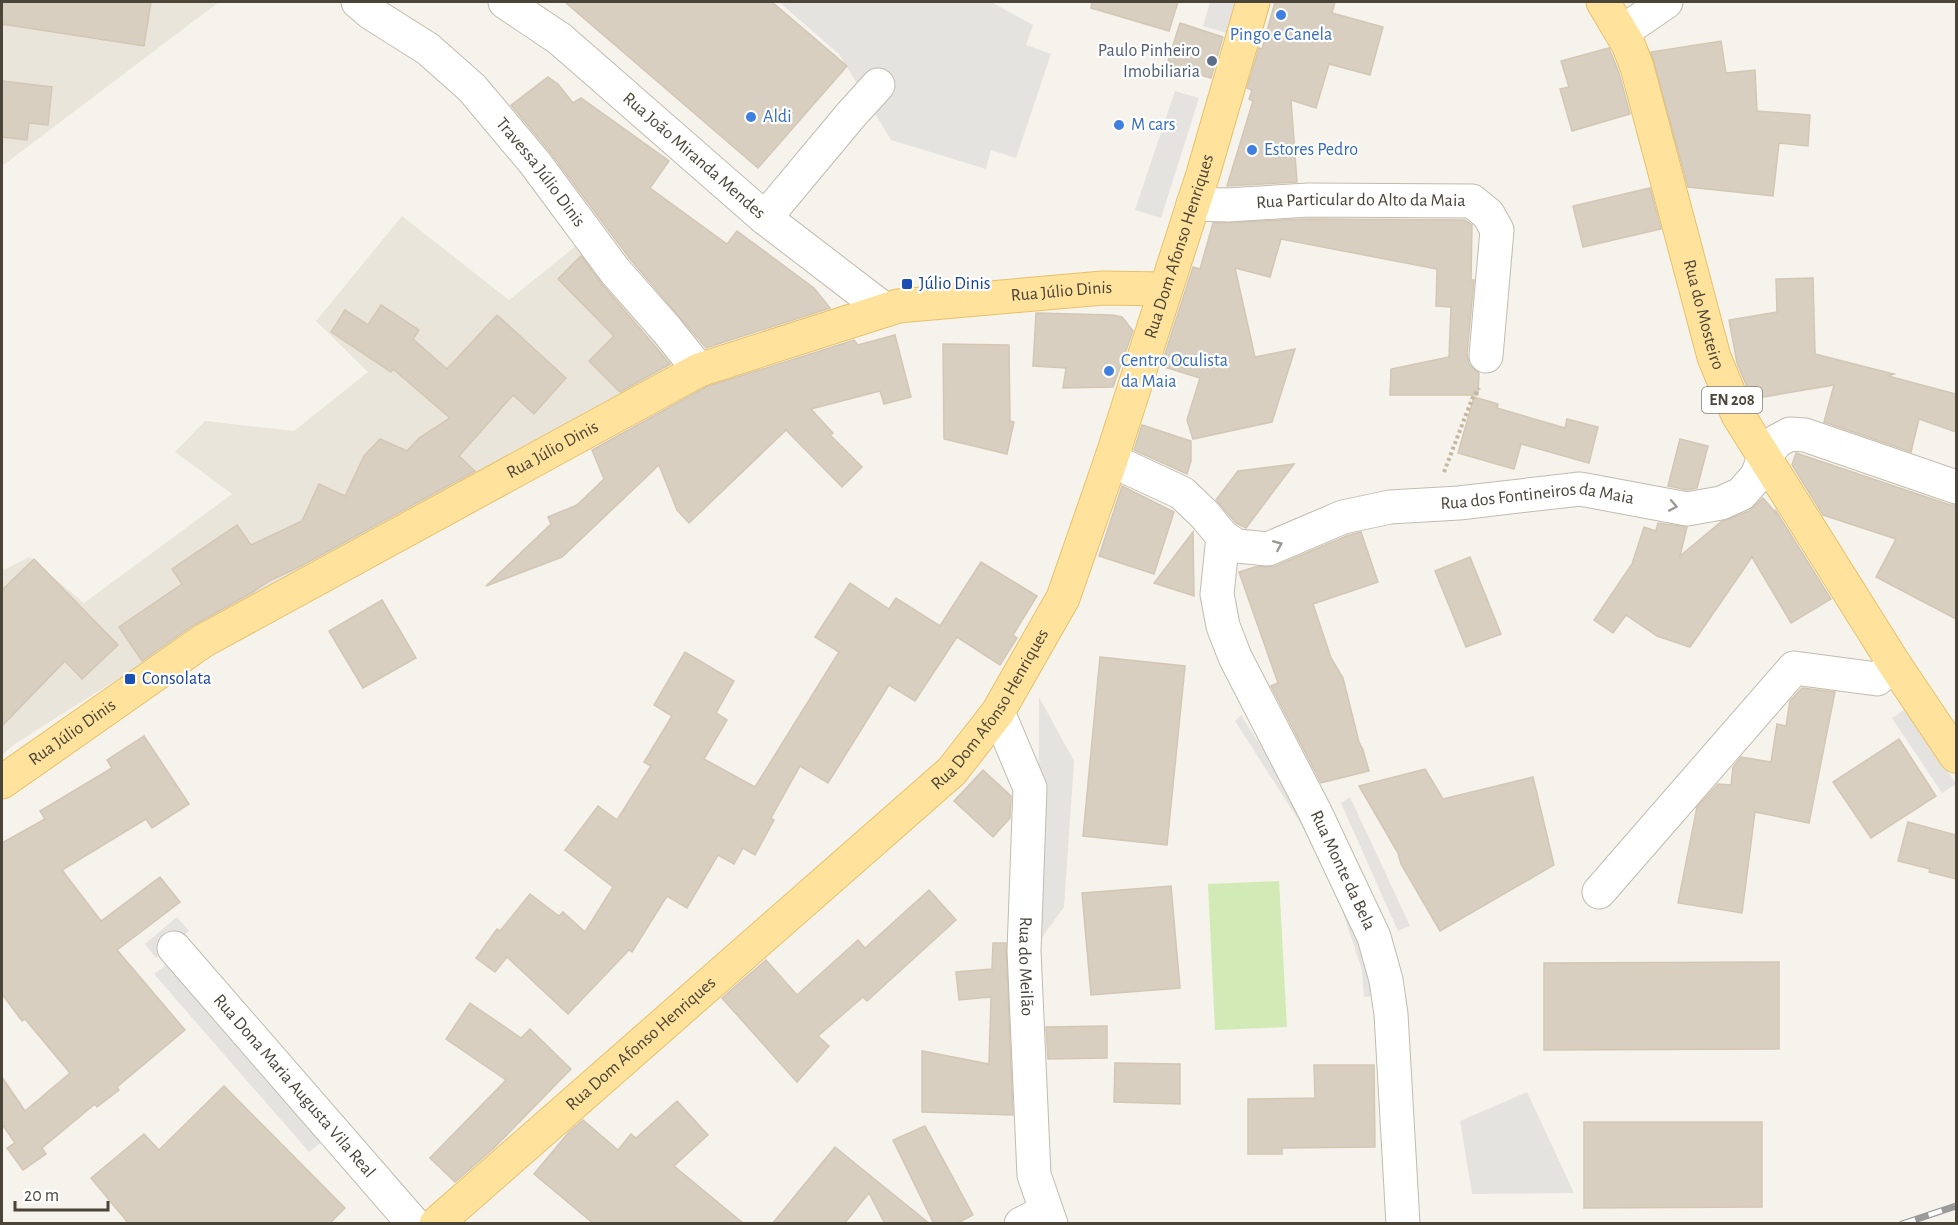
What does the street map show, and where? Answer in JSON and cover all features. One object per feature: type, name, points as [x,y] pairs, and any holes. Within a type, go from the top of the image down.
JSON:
[{"type":"main road","name":"Rua Dom Afonso Henriques","points":[[436,1224],[952,771],[998,712],[1063,598],[1112,460],[1193,204],[1253,2]]},
{"type":"main road","name":"Rua do Mosteiro","points":[[1603,2],[1622,32],[1636,67],[1714,357],[1738,415],[1895,665],[1956,756]]},
{"type":"main road","name":"Rua Júlio Dinis","points":[[2,782],[203,641],[699,370],[898,306],[1103,288],[1165,289]]},
{"type":"street","name":"Travessa Júlio Dinis","points":[[358,2],[371,13],[428,49],[472,88],[535,163],[615,271],[699,370]]},
{"type":"street","name":"Rua João Miranda Mendes","points":[[505,2],[560,39],[765,218],[885,310]]},
{"type":"street","points":[[1622,32],[1666,2]]},
{"type":"street","points":[[765,218],[878,86]]},
{"type":"street","name":"Rua Particular do Alto da Maia","points":[[1193,204],[1228,205],[1308,200],[1473,201],[1488,213],[1497,230],[1486,356]]},
{"type":"street","name":"Rua dos Fontineiros da Maia","points":[[1223,537],[1237,546],[1268,549],[1343,517],[1390,507],[1580,489],[1687,509],[1721,503],[1741,494],[1757,476],[1764,457],[1777,441],[1790,434],[1805,435],[1956,487]]},
{"type":"street","points":[[1112,460],[1182,494],[1205,514],[1223,537]]},
{"type":"street","name":"Rua Monte da Bela","points":[[1223,537],[1217,594],[1227,636],[1235,657],[1356,896],[1374,937],[1386,980],[1391,1014],[1403,1224]]},
{"type":"street","points":[[1599,892],[1794,669],[1877,679],[1895,665]]},
{"type":"street","name":"Rua do Meilão","points":[[998,712],[1030,788],[1024,951],[1034,1175],[1040,1219]]},
{"type":"street","name":"Rua Dona Maria Augusta Vila Real","points":[[174,948],[414,1224]]},
{"type":"path","points":[[1440,504],[1445,467],[1472,399],[1485,378],[1486,356]]},
{"type":"shaded area","points":[[2,2],[219,2],[2,166]]},
{"type":"shaded area","points":[[779,2],[991,2],[1033,25],[1026,45],[1051,54],[1016,158],[991,150],[986,169],[891,140],[839,54]]},
{"type":"shaded area","points":[[1210,2],[1239,2],[1230,34],[1203,26]]},
{"type":"shaded area","points":[[1175,91],[1199,98],[1161,218],[1135,210]]},
{"type":"shaded area","points":[[402,216],[509,300],[577,245],[694,368],[305,568],[110,684],[16,743],[2,755],[2,571],[29,557],[84,603],[232,494],[175,452],[205,421],[294,431],[368,372],[316,321]]},
{"type":"shaded area","points":[[1039,697],[1074,761],[1064,907],[1038,943]]},
{"type":"shaded area","points":[[1908,707],[1956,784],[1942,793],[1892,718]]},
{"type":"shaded area","points":[[1241,715],[1309,821],[1348,895],[1373,996],[1364,997],[1362,970],[1338,898],[1301,824],[1235,721]]},
{"type":"shaded area","points":[[1350,797],[1410,926],[1398,931],[1341,803]]},
{"type":"shaded area","points":[[177,917],[189,931],[156,958],[145,944]]},
{"type":"shaded area","points":[[166,965],[323,1141],[309,1152],[154,974]]},
{"type":"shaded area","points":[[1527,1092],[1574,1193],[1472,1194],[1460,1121]]},
{"type":"green space","points":[[1279,881],[1287,1027],[1215,1030],[1208,884]]},
{"type":"building","points":[[2,2],[151,2],[144,46],[2,24]]},
{"type":"building","name":"Aldi","points":[[565,2],[772,2],[847,66],[758,168]]},
{"type":"building","points":[[1092,2],[1178,2],[1169,31],[1091,8]]},
{"type":"building","points":[[1275,2],[1335,2],[1332,13],[1383,27],[1370,75],[1329,64],[1316,108],[1291,100],[1297,182],[1227,186],[1253,101],[1249,99],[1252,90],[1247,88],[1259,48],[1262,49]]},
{"type":"building","points":[[1180,23],[1223,37],[1211,78],[1167,65]]},
{"type":"building","points":[[1721,41],[1726,73],[1755,70],[1757,111],[1810,115],[1808,146],[1779,143],[1773,196],[1688,187],[1651,52]]},
{"type":"building","points":[[1609,48],[1619,73],[1630,114],[1572,131],[1560,89],[1569,87],[1561,61]]},
{"type":"building","points":[[548,77],[558,84],[573,103],[581,98],[669,161],[650,188],[727,244],[737,231],[814,288],[830,308],[706,348],[630,259],[550,152],[511,105]]},
{"type":"building","points":[[2,81],[52,87],[48,125],[29,123],[27,140],[2,137]]},
{"type":"building","points":[[1650,188],[1661,229],[1583,247],[1573,206]]},
{"type":"building","points":[[1309,219],[1465,220],[1472,225],[1471,280],[1474,280],[1467,354],[1469,364],[1479,373],[1478,395],[1390,395],[1391,369],[1449,357],[1451,307],[1436,306],[1437,269],[1281,239],[1270,277],[1235,268],[1255,357],[1295,349],[1272,422],[1193,439],[1187,420],[1200,378],[1161,366],[1193,267],[1200,269],[1213,223]]},
{"type":"building","points":[[581,256],[670,364],[620,392],[589,361],[614,336],[558,279]]},
{"type":"building","points":[[1813,278],[1815,354],[1894,374],[1888,376],[1956,394],[1956,432],[1919,419],[1911,452],[1824,422],[1834,385],[1752,399],[1737,363],[1729,320],[1777,312],[1776,279]]},
{"type":"building","points":[[381,305],[419,330],[413,339],[447,369],[497,315],[566,378],[534,414],[513,395],[459,456],[475,471],[269,581],[192,626],[142,661],[119,627],[182,584],[172,569],[237,525],[251,545],[302,521],[319,484],[345,496],[364,456],[380,439],[407,451],[419,438],[450,418],[393,369],[391,372],[331,332],[345,310],[368,325]]},
{"type":"building","points":[[1036,313],[1122,317],[1133,331],[1113,387],[1063,388],[1066,368],[1033,366]]},
{"type":"building","points":[[895,335],[911,397],[884,404],[880,391],[811,409],[833,433],[830,435],[862,467],[842,487],[786,430],[689,523],[677,510],[659,465],[562,557],[486,586],[551,524],[548,517],[577,505],[604,479],[592,450],[706,387],[854,340],[858,345]]},
{"type":"building","points":[[943,344],[1009,345],[1010,421],[1014,422],[1007,454],[944,439]]},
{"type":"building","points":[[1474,397],[1498,404],[1497,408],[1565,428],[1567,419],[1598,427],[1589,463],[1521,444],[1514,469],[1458,453]]},
{"type":"building","points":[[1142,425],[1191,441],[1191,461],[1187,474],[1134,450]]},
{"type":"building","points":[[1680,439],[1708,446],[1697,488],[1687,490],[1668,486]]},
{"type":"building","points":[[1796,453],[1950,505],[1956,505],[1956,619],[1876,577],[1896,539],[1823,515],[1792,465]]},
{"type":"building","points":[[1294,464],[1246,528],[1236,523],[1216,500],[1238,471]]},
{"type":"building","points":[[1122,486],[1174,512],[1154,574],[1099,556]]},
{"type":"building","points":[[1763,498],[1776,513],[1776,511],[1831,599],[1791,623],[1752,557],[1690,647],[1657,636],[1626,615],[1613,633],[1594,620],[1632,564],[1644,527],[1656,531],[1658,523],[1687,527],[1680,556],[1721,522],[1749,511]]},
{"type":"building","points":[[1193,532],[1194,596],[1154,583]]},
{"type":"building","points":[[1361,532],[1378,582],[1313,604],[1331,658],[1343,678],[1359,742],[1369,771],[1321,783],[1271,686],[1278,683],[1239,572],[1255,567],[1275,566]]},
{"type":"building","points":[[1470,557],[1501,634],[1466,647],[1435,571]]},
{"type":"building","points":[[34,559],[118,645],[82,679],[65,661],[2,726],[2,590]]},
{"type":"building","points":[[981,562],[1037,596],[1013,635],[1017,638],[1000,665],[957,637],[915,701],[889,685],[828,783],[800,766],[771,818],[774,820],[755,855],[743,848],[734,864],[718,855],[687,908],[667,896],[632,952],[629,950],[568,1014],[507,957],[495,972],[476,958],[497,929],[500,931],[530,894],[559,916],[563,912],[585,932],[613,887],[565,850],[598,806],[617,820],[651,766],[644,762],[672,716],[654,705],[685,652],[734,681],[716,713],[727,720],[704,759],[755,787],[839,652],[815,637],[850,583],[889,609],[896,598],[940,626]]},
{"type":"building","points":[[382,600],[416,658],[363,688],[329,631]]},
{"type":"building","points":[[1100,657],[1185,666],[1167,845],[1083,836]]},
{"type":"building","points":[[1802,688],[1835,692],[1809,823],[1755,812],[1742,913],[1678,903],[1697,807],[1718,784],[1731,785],[1733,767],[1741,757],[1771,762],[1777,724],[1786,726],[1790,701]]},
{"type":"building","points":[[144,736],[189,804],[152,828],[146,819],[62,870],[101,921],[160,877],[180,902],[117,950],[185,1030],[117,1087],[119,1090],[97,1107],[95,1104],[42,1148],[46,1154],[23,1170],[7,1148],[15,1143],[2,1124],[2,1077],[25,1111],[70,1073],[25,1019],[22,1021],[2,994],[2,843],[45,819],[40,811],[112,768],[107,760]]},
{"type":"building","points":[[1899,739],[1936,796],[1871,838],[1833,782]]},
{"type":"building","points":[[1425,769],[1443,799],[1533,777],[1554,865],[1440,931],[1359,786]]},
{"type":"building","points":[[983,770],[1011,796],[1010,818],[993,837],[954,801]]},
{"type":"building","points":[[1908,822],[1956,835],[1956,879],[1929,872],[1930,869],[1898,861]]},
{"type":"building","points":[[1171,886],[1180,988],[1091,995],[1082,893]]},
{"type":"building","points":[[929,890],[956,920],[867,1001],[863,997],[818,1036],[829,1046],[797,1082],[722,998],[766,960],[797,995],[858,940],[865,948]]},
{"type":"building","points":[[993,943],[1006,943],[1013,1115],[922,1112],[922,1051],[989,1064],[991,997],[959,1000],[956,972],[992,969]]},
{"type":"building","points":[[1779,962],[1779,1049],[1544,1050],[1544,963]]},
{"type":"building","points":[[470,1003],[521,1038],[530,1029],[571,1069],[494,1148],[455,1182],[430,1158],[506,1080],[446,1039]]},
{"type":"building","points":[[1107,1026],[1107,1058],[1048,1059],[1046,1027]]},
{"type":"building","points":[[1115,1063],[1180,1064],[1180,1104],[1114,1102]]},
{"type":"building","points":[[1314,1065],[1374,1065],[1375,1147],[1282,1148],[1282,1154],[1248,1154],[1248,1099],[1315,1098]]},
{"type":"building","points":[[224,1086],[345,1208],[329,1224],[129,1224],[91,1178],[144,1134],[159,1150]]},
{"type":"building","points":[[677,1101],[708,1135],[674,1166],[744,1224],[594,1224],[534,1174],[569,1132],[583,1120],[618,1150],[631,1134],[636,1138]]},
{"type":"building","points":[[1584,1122],[1762,1122],[1762,1207],[1584,1208]]},
{"type":"building","points":[[925,1126],[973,1215],[956,1224],[934,1224],[893,1140]]},
{"type":"building","points":[[835,1147],[930,1224],[885,1224],[869,1193],[844,1224],[772,1224]]},
{"type":"railway","points":[[1902,1224],[1956,1206]]},
{"type":"place","name":"Pingo e Canela","points":[[1281,15]]},
{"type":"place","name":"Paulo Pinheiro Imobiliaria","points":[[1212,61]]},
{"type":"place","name":"Aldi","points":[[751,117]]},
{"type":"place","name":"M cars","points":[[1119,125]]},
{"type":"place","name":"Estores Pedro","points":[[1252,150]]},
{"type":"place","name":"Júlio Dinis","points":[[907,284]]},
{"type":"place","name":"Centro Oculista da Maia","points":[[1109,371]]},
{"type":"place","name":"Consolata","points":[[130,679]]}]
